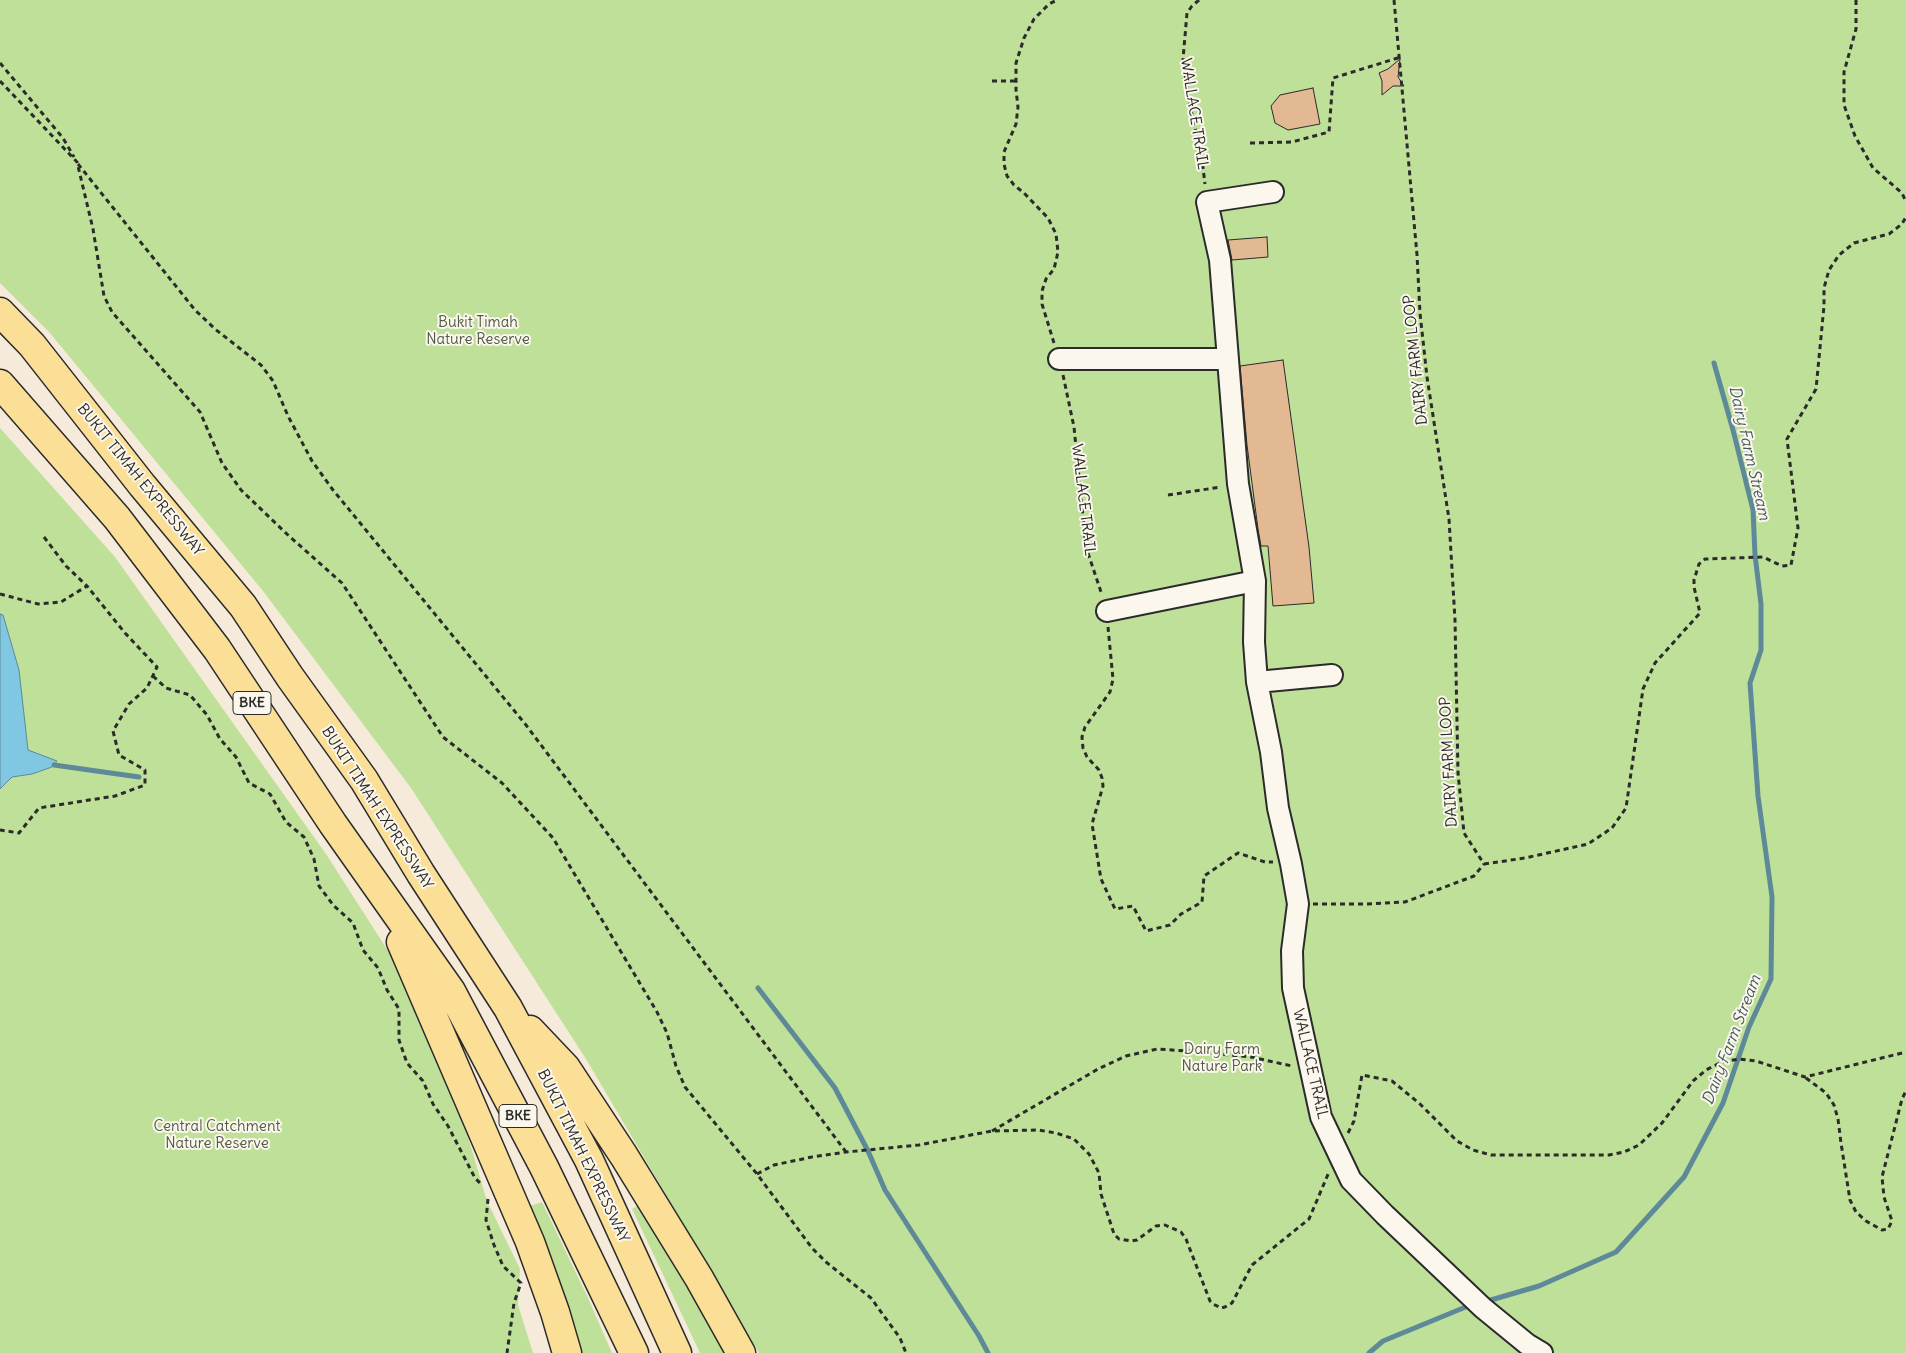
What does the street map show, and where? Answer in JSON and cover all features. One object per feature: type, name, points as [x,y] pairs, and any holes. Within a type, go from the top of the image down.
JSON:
[{"type":"highway","name":"BUKIT TIMAH EXPRESSWAY","points":[[0,312],[32,345],[142,485],[243,606],[290,677],[364,780],[420,874],[508,1008],[588,1160],[677,1353]]},
{"type":"highway","name":"BKE","points":[[0,384],[117,518],[217,649],[380,892],[451,991],[544,1167],[634,1353]]},
{"type":"highway","points":[[380,892],[530,1242],[555,1312],[567,1353]]},
{"type":"highway","points":[[508,1008],[566,1068],[624,1156],[694,1270],[741,1353]]},
{"type":"lane","points":[[1208,202],[1273,192]]},
{"type":"lane","name":"WALLACE TRAIL","points":[[1208,202],[1220,260],[1238,484],[1255,581],[1254,642],[1257,682],[1271,752],[1278,808],[1298,904],[1292,951],[1293,988],[1321,1117],[1351,1180],[1384,1215],[1478,1303],[1527,1344],[1542,1353]]},
{"type":"lane","points":[[1059,360],[1227,359]]},
{"type":"lane","points":[[1107,611],[1255,581]]},
{"type":"lane","points":[[1257,682],[1332,675]]},
{"type":"path","name":"WALLACE TRAIL","points":[[1057,0],[1049,4],[1034,19],[1024,38],[1016,63],[1018,107],[1016,124],[1004,152],[1004,164],[1007,176],[1014,186],[1024,193],[1048,218],[1056,234],[1058,252],[1054,269],[1046,279],[1042,291],[1042,304],[1059,360],[1074,427],[1086,547],[1107,611],[1113,679],[1110,692],[1085,727],[1082,737],[1083,748],[1087,757],[1099,770],[1102,778],[1103,786],[1092,824],[1101,879],[1115,909],[1133,906],[1146,931],[1170,925],[1181,914],[1202,902],[1204,876],[1238,853],[1264,862],[1291,864]]},
{"type":"path","name":"WALLACE TRAIL","points":[[1199,0],[1187,13],[1183,59],[1189,102],[1201,152],[1208,202]]},
{"type":"path","name":"DAIRY FARM LOOP","points":[[1394,0],[1401,57],[1427,377],[1449,519],[1455,620],[1458,773],[1464,833],[1484,864]]},
{"type":"path","points":[[1856,0],[1856,28],[1844,72],[1844,105],[1856,136],[1873,168],[1902,193],[1906,202]]},
{"type":"path","points":[[1250,143],[1292,142],[1329,132],[1332,78],[1401,57]]},
{"type":"path","points":[[0,63],[64,138],[77,162],[93,228],[104,296],[112,312],[200,412],[222,463],[241,490],[342,583],[443,737],[502,783],[553,838],[667,1032],[676,1066],[685,1087],[757,1174],[812,1248],[826,1262],[871,1298],[900,1338],[906,1353]]},
{"type":"path","points":[[0,81],[77,162],[195,310],[214,329],[261,366],[272,381],[312,461],[333,490],[526,725],[846,1152]]},
{"type":"path","points":[[992,81],[1016,81]]},
{"type":"path","points":[[1298,904],[1405,902],[1474,876],[1484,864],[1525,858],[1588,844],[1612,828],[1626,808],[1643,689],[1655,663],[1700,613],[1694,587],[1699,564],[1705,559],[1762,557],[1782,566],[1791,565],[1798,528],[1787,439],[1816,389],[1824,288],[1829,270],[1839,254],[1854,243],[1889,234],[1902,224],[1906,217]]},
{"type":"path","points":[[1168,495],[1238,484]]},
{"type":"path","points":[[0,830],[19,833],[39,808],[115,796],[145,785],[145,770],[118,755],[113,732],[129,704],[147,688],[157,667],[125,633],[88,586],[66,566],[44,536]]},
{"type":"path","points":[[0,594],[38,604],[61,602],[88,586]]},
{"type":"path","points":[[153,676],[166,688],[190,696],[207,715],[220,739],[236,757],[249,783],[270,794],[286,822],[304,837],[314,859],[319,886],[334,906],[353,923],[363,950],[378,968],[387,990],[399,1010],[399,1040],[407,1063],[423,1081],[433,1104],[448,1126],[475,1178],[482,1185]]},
{"type":"path","points":[[992,1132],[1098,1069],[1126,1056],[1149,1051],[1187,1051],[1251,1057],[1310,1068]]},
{"type":"path","points":[[1805,1077],[1906,1052]]},
{"type":"path","points":[[757,1174],[774,1165],[846,1152],[919,1145],[992,1132],[1038,1130],[1056,1133],[1074,1140],[1089,1154],[1099,1173],[1101,1194],[1114,1234],[1119,1239],[1131,1241],[1137,1240],[1156,1226],[1165,1225],[1181,1232],[1186,1239],[1210,1301],[1220,1308],[1232,1303],[1252,1265],[1309,1219],[1337,1154],[1354,1122],[1362,1074],[1392,1082],[1420,1104],[1457,1140],[1473,1150],[1491,1155],[1609,1155],[1624,1152],[1639,1145],[1662,1123],[1693,1081],[1706,1070],[1722,1062],[1739,1059],[1756,1061],[1805,1077],[1826,1093],[1834,1105],[1838,1119],[1840,1143],[1850,1200],[1856,1212],[1866,1221],[1882,1230],[1888,1229],[1892,1221],[1884,1197],[1882,1177],[1902,1099],[1906,1091]]},
{"type":"path","points":[[489,1192],[486,1220],[494,1245],[503,1266],[521,1283],[514,1303],[506,1353]]},
{"type":"green space","points":[[0,0],[1906,0],[1906,1353],[759,1353],[586,1059],[411,788],[263,591],[49,332],[0,283]]},
{"type":"green space","name":"Central Catchment Nature Reserve","points":[[0,428],[115,557],[326,854],[406,979],[444,1056],[487,1201],[520,1269],[518,1305],[533,1353],[0,1353]]},
{"type":"green space","points":[[542,1202],[612,1353],[580,1353],[530,1206]]},
{"type":"green space","points":[[641,1204],[729,1353],[700,1353],[632,1209]]},
{"type":"water","points":[[0,614],[3,615],[19,670],[28,750],[57,761],[52,767],[32,774],[12,777],[0,789]]},
{"type":"building","points":[[1400,59],[1398,77],[1404,86],[1393,86],[1382,95],[1382,81],[1379,73],[1388,69]]},
{"type":"building","points":[[1313,88],[1320,124],[1288,130],[1275,123],[1271,106],[1280,95]]},
{"type":"building","points":[[1267,237],[1268,257],[1232,260],[1228,240]]},
{"type":"building","points":[[1283,360],[1309,547],[1314,603],[1273,606],[1268,546],[1261,546],[1258,529],[1247,445],[1240,366]]},
{"type":"waterway","name":"Dairy Farm Stream","points":[[1484,1302],[1539,1286],[1616,1252],[1684,1177],[1723,1103],[1749,1027],[1771,979],[1772,897],[1758,796],[1750,683],[1761,650],[1761,604],[1755,555],[1753,510],[1714,363]]},
{"type":"waterway","points":[[54,765],[139,777]]},
{"type":"waterway","points":[[758,988],[835,1088],[868,1151],[885,1190],[988,1353]]},
{"type":"waterway","name":"Dairy Farm Stream","points":[[1369,1353],[1383,1341],[1473,1304]]},
{"type":"park label","name":"Bukit Timah Nature Reserve","points":[[478,332]]},
{"type":"park label","name":"Dairy Farm Nature Park","points":[[1222,1058]]}]
